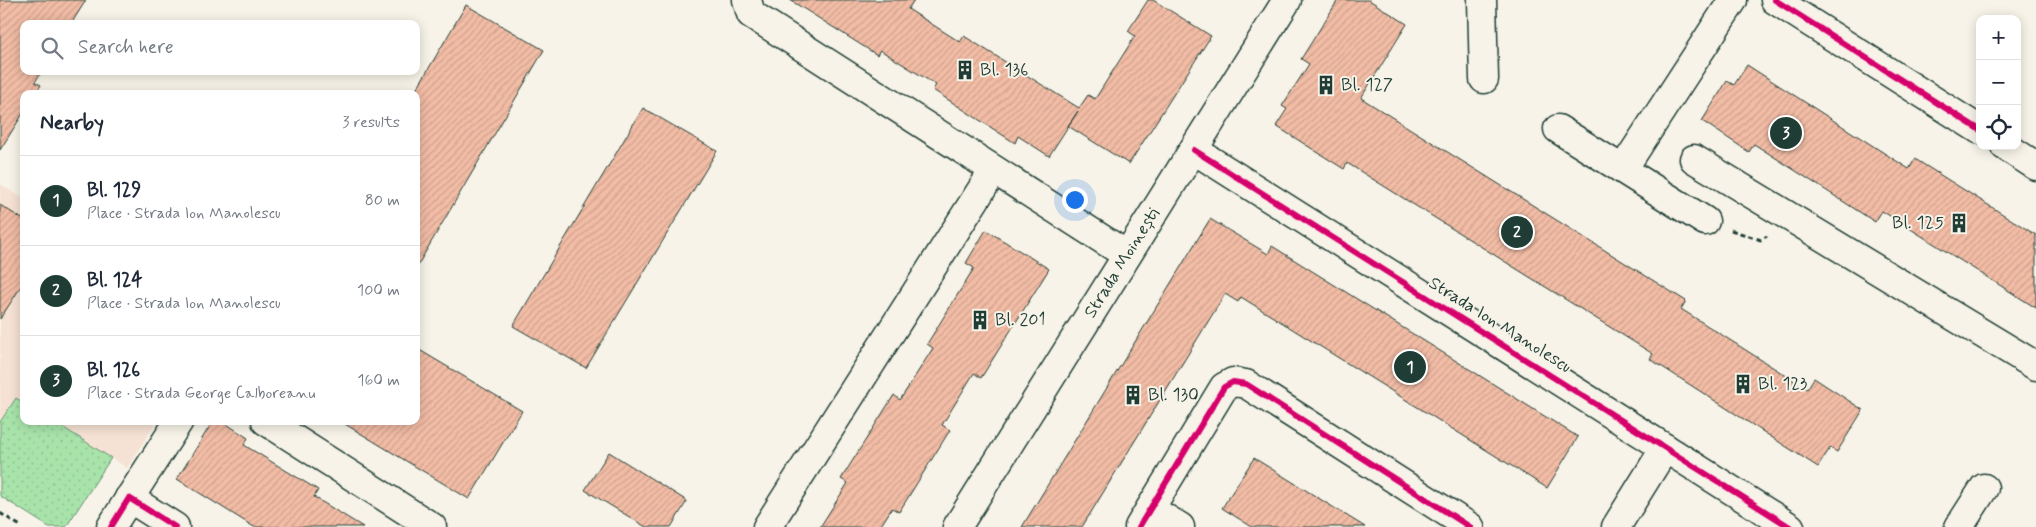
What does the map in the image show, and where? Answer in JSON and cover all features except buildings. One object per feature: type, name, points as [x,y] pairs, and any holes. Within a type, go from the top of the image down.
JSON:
[{"type":"street","points":[[747,0],[751,14],[1127,255]]},
{"type":"street","name":"Strada Moinești","points":[[957,527],[1288,0]]},
{"type":"street","points":[[1482,0],[1484,79]]},
{"type":"street","points":[[1624,169],[1733,0]]},
{"type":"street","points":[[1775,0],[1976,127]]},
{"type":"street","points":[[1558,129],[1705,221]]},
{"type":"street","name":"Strada Ion Manolescu","points":[[1194,150],[1790,527]]},
{"type":"street","points":[[2011,150],[2036,166]]},
{"type":"street","points":[[1694,159],[2036,366]]},
{"type":"street","points":[[767,527],[994,170]]},
{"type":"street","points":[[1180,527],[1145,518],[1224,387],[1233,382],[1246,384],[1470,527]]},
{"type":"street","points":[[111,527],[176,425]]},
{"type":"street","points":[[272,425],[432,527]]},
{"type":"street","points":[[1616,527],[1665,448]]},
{"type":"street","points":[[1959,527],[1984,488]]},
{"type":"street","points":[[129,498],[175,527]]},
{"type":"path","points":[[0,513],[22,527]]},
{"type":"shaded area","points":[[0,184],[20,196],[20,401],[15,398],[0,422]]},
{"type":"shaded area","points":[[59,425],[154,425],[127,468]]},
{"type":"green space","points":[[16,398],[20,400],[20,425],[59,425],[111,458],[66,527],[49,527],[0,496],[0,422]]},
{"type":"cycle path","points":[[1775,0],[1976,127]]},
{"type":"cycle path","points":[[1194,150],[1790,527]]},
{"type":"cycle path","points":[[1139,527],[1224,387],[1233,382],[1246,384],[1470,527]]},
{"type":"cycle path","points":[[111,527],[129,498],[175,527]]},
{"type":"place","name":"Bl. 136","points":[[965,70]]},
{"type":"place","name":"Bl. 127","points":[[1326,85]]},
{"type":"place","name":"Bl. 126","points":[[1786,133]]},
{"type":"place","name":"Bl. 125","points":[[1959,223]]},
{"type":"place","name":"Bl. 124","points":[[1517,232]]},
{"type":"place","name":"Bl. 201","points":[[980,320]]},
{"type":"place","name":"Bl. 129","points":[[1410,367]]},
{"type":"place","name":"Bl. 123","points":[[1743,384]]},
{"type":"place","name":"Bl. 130","points":[[1133,395]]}]
